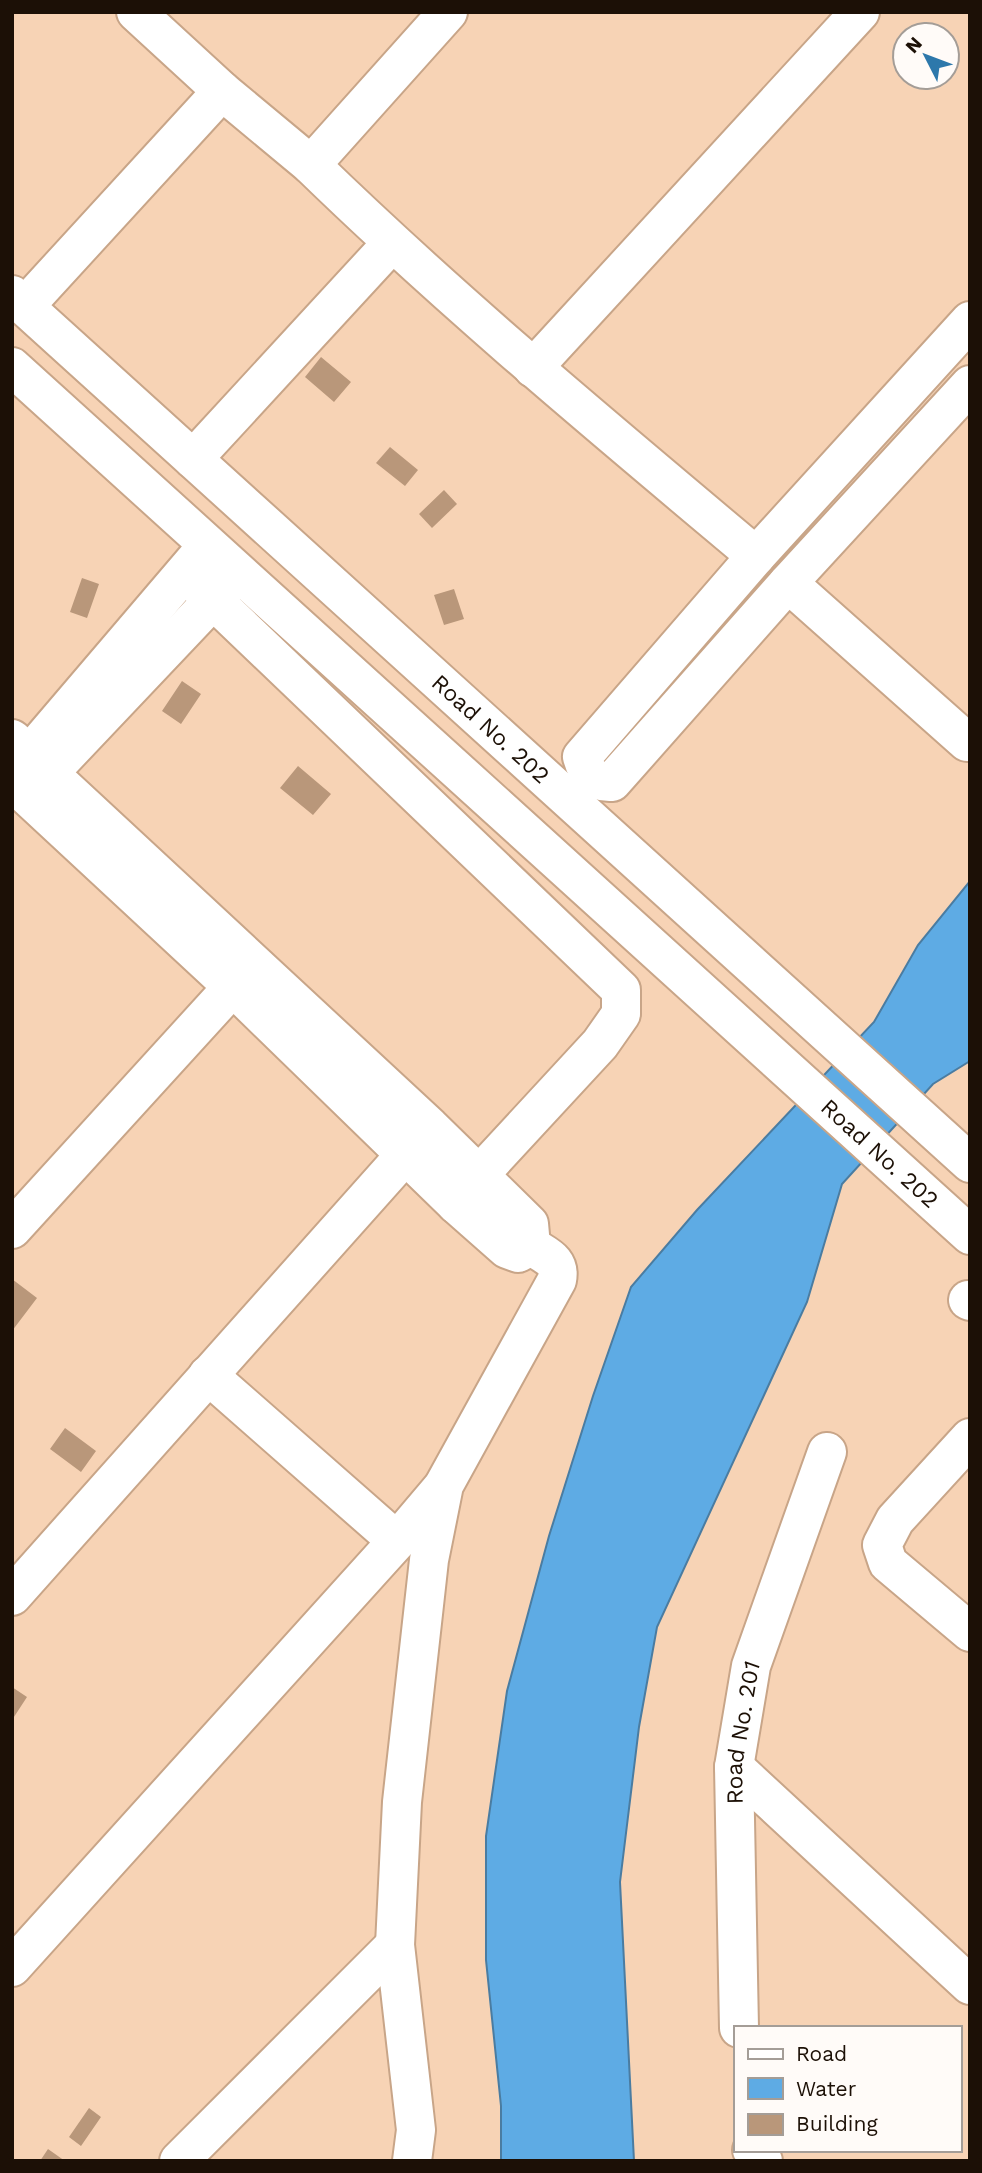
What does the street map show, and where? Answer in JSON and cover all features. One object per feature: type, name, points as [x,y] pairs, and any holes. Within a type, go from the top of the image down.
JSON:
[{"type":"street","points":[[136,12],[222,91],[311,165],[392,243],[533,368],[756,556]]},
{"type":"street","points":[[311,165],[448,12]]},
{"type":"street","points":[[533,368],[860,12]]},
{"type":"street","points":[[18,301],[222,91]]},
{"type":"street","points":[[193,459],[392,243]]},
{"type":"street","name":"Road No. 202","points":[[18,301],[970,1163]]},
{"type":"street","points":[[970,321],[756,556],[582,757],[592,778],[601,783],[612,782],[788,583],[970,385]]},
{"type":"street","name":"Road No. 202","points":[[12,367],[970,1235]]},
{"type":"street","points":[[22,776],[209,544]]},
{"type":"street","points":[[22,776],[213,600],[239,572]]},
{"type":"street","points":[[185,573],[621,990],[621,1014],[600,1044],[467,1190]]},
{"type":"street","points":[[788,583],[967,742]]},
{"type":"street","points":[[12,1967],[397,1541],[444,1485],[557,1280],[559,1270],[555,1262],[531,1246],[518,1253],[507,1249],[467,1190],[418,1140],[244,976],[22,776]]},
{"type":"street","points":[[12,1229],[244,976]]},
{"type":"street","points":[[12,1596],[418,1140]]},
{"type":"street","points":[[208,1375],[397,1541]]},
{"type":"street","points":[[970,1438],[895,1520],[882,1545],[888,1563],[970,1632]]},
{"type":"street","name":"Road No. 201","points":[[739,2026],[734,1767],[751,1666],[827,1452]]},
{"type":"street","points":[[412,2161],[416,2130],[395,1945],[402,1802],[429,1560],[444,1485]]},
{"type":"street","points":[[734,1767],[970,1985]]},
{"type":"street","points":[[179,2161],[395,1945]]},
{"type":"water","points":[[970,881],[970,1061],[933,1084],[842,1184],[807,1302],[657,1627],[639,1727],[620,1882],[634,2161],[501,2161],[501,2106],[486,1960],[486,1836],[507,1691],[549,1536],[631,1287],[697,1210],[874,1022],[918,945]]},
{"type":"building","points":[[321,357],[351,382],[334,402],[305,377]]},
{"type":"building","points":[[390,447],[418,470],[405,486],[376,463]]},
{"type":"building","points":[[444,490],[457,504],[432,528],[419,514]]},
{"type":"building","points":[[82,578],[99,584],[87,618],[70,612]]},
{"type":"building","points":[[454,589],[464,619],[444,625],[434,595]]},
{"type":"building","points":[[182,681],[201,694],[181,724],[162,711]]},
{"type":"building","points":[[298,766],[331,794],[313,815],[280,788]]},
{"type":"building","points":[[12,1279],[37,1298],[12,1331]]},
{"type":"building","points":[[65,1428],[96,1451],[81,1472],[50,1449]]},
{"type":"building","points":[[12,1687],[27,1697],[12,1720]]},
{"type":"building","points":[[89,2108],[101,2117],[81,2146],[69,2137]]},
{"type":"building","points":[[48,2149],[65,2161],[40,2161]]}]
